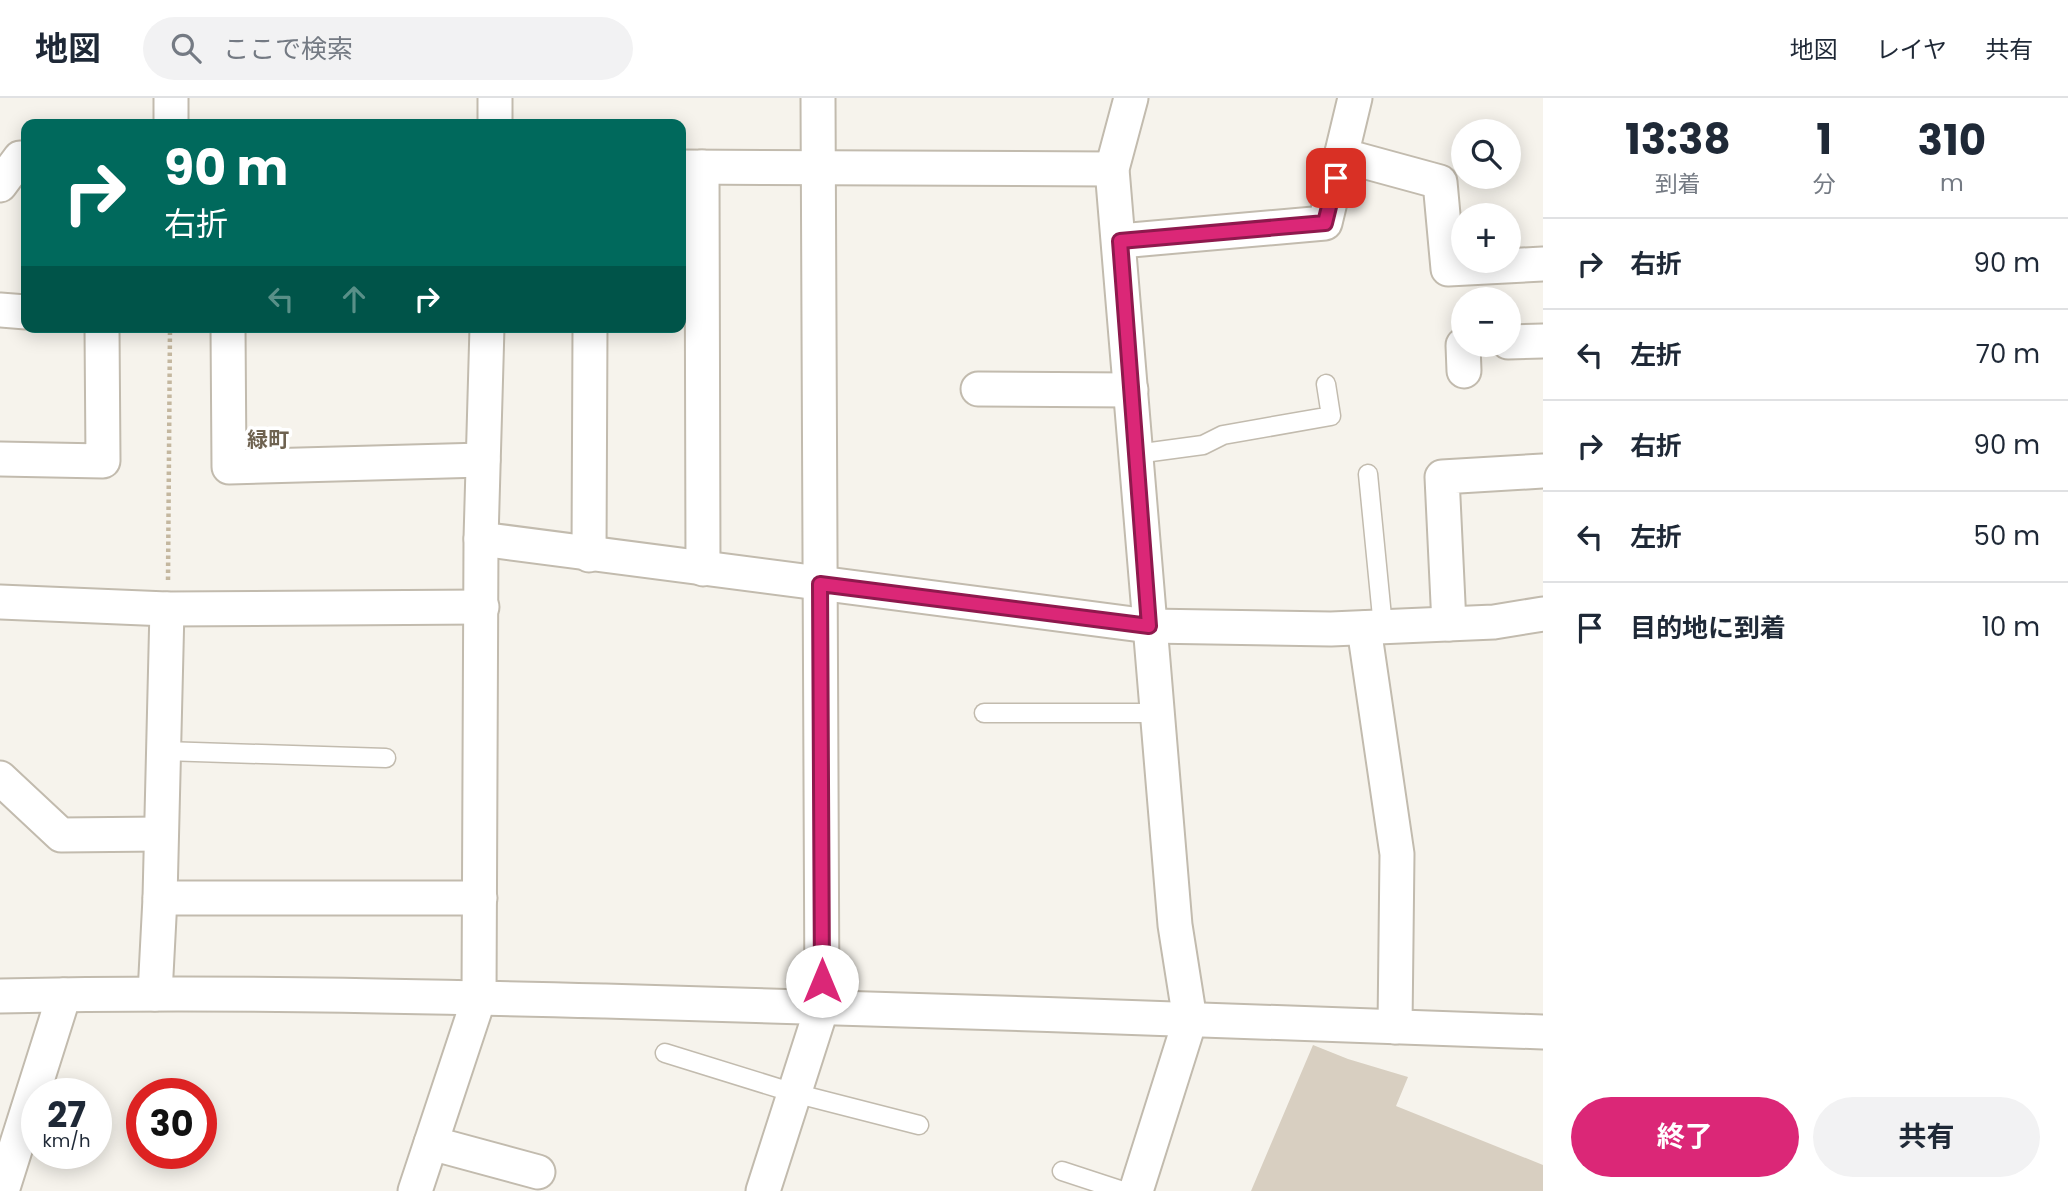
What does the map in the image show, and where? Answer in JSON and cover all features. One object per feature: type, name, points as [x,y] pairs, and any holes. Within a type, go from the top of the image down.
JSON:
[{"type":"street","points":[[171,98],[171,119]]},
{"type":"street","points":[[495,98],[495,119]]},
{"type":"street","points":[[763,1191],[822,1007],[818,98]]},
{"type":"street","points":[[1131,98],[1112,169],[1175,925],[1190,1020],[1136,1191]]},
{"type":"street","points":[[1120,241],[1325,223],[1355,98]]},
{"type":"street","points":[[1341,155],[1440,182],[1448,269],[1543,264]]},
{"type":"street","points":[[0,186],[15,158]]},
{"type":"street","points":[[703,569],[691,167],[1112,169]]},
{"type":"street","points":[[0,310],[21,312]]},
{"type":"street","points":[[0,459],[103,461],[102,333]]},
{"type":"street","points":[[228,333],[229,467],[483,460]]},
{"type":"street","points":[[415,1191],[479,998],[481,539],[487,333]]},
{"type":"street","points":[[589,555],[590,333]]},
{"type":"street","points":[[1521,342],[1543,341]]},
{"type":"street","points":[[978,389],[1131,390]]},
{"type":"street","points":[[1449,624],[1442,477],[1543,471]]},
{"type":"street","points":[[481,539],[1149,626],[1331,629],[1494,622],[1543,614]]},
{"type":"street","points":[[0,602],[167,609],[482,607]]},
{"type":"street","points":[[155,993],[167,609]]},
{"type":"street","points":[[1374,627],[1397,854],[1395,1027]]},
{"type":"street","points":[[0,778],[61,835],[161,834]]},
{"type":"street","points":[[160,898],[480,898]]},
{"type":"street","points":[[0,996],[155,993],[479,998],[1543,1032]]},
{"type":"street","points":[[2,1191],[64,995]]},
{"type":"street","points":[[431,1143],[538,1172]]},
{"type":"lane","points":[[1136,454],[1203,445],[1223,435],[1331,416],[1326,384]]},
{"type":"lane","points":[[1368,474],[1374,627]]},
{"type":"lane","points":[[984,713],[1156,713]]},
{"type":"lane","points":[[164,751],[386,758]]},
{"type":"lane","points":[[665,1053],[794,1093],[919,1125]]},
{"type":"lane","points":[[1062,1171],[1123,1191]]},
{"type":"path","points":[[167,609],[170,333]]},
{"type":"building","points":[[1313,1045],[1408,1077],[1396,1106],[1543,1165],[1543,1191],[1251,1191]]},
{"type":"district","name":"緑町","points":[[268,439]]},
{"type":"route","points":[[822,981],[820,584],[1149,626],[1120,241],[1325,223],[1336,178]]}]
